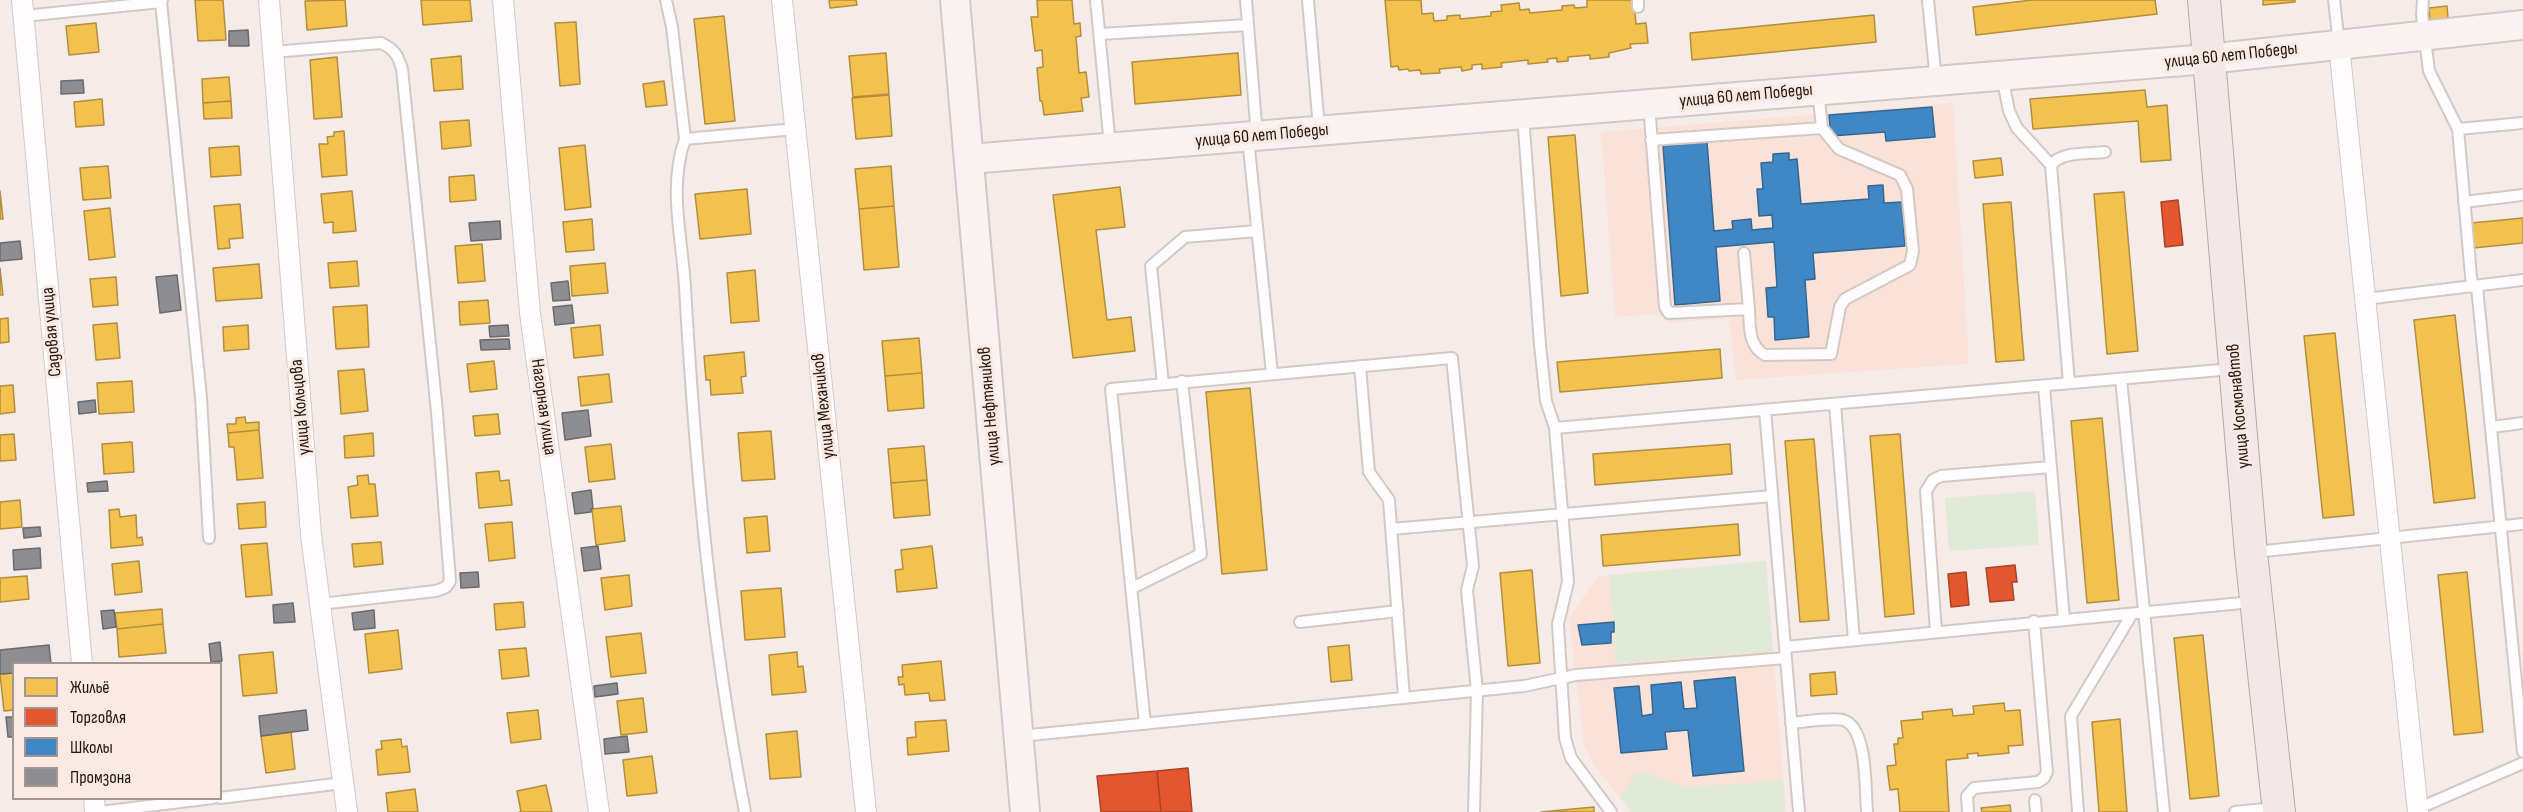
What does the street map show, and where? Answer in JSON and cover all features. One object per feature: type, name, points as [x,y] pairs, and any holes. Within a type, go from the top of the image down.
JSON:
[{"type":"main road","name":"улица Космонавтов","points":[[2204,0],[2251,553],[2279,810]]},
{"type":"street","name":"улица Кольцова","points":[[269,0],[311,535],[346,812]]},
{"type":"street","name":"Нагорная улица","points":[[503,0],[530,313],[599,812]]},
{"type":"street","name":"улица Механиков","points":[[782,0],[866,812]]},
{"type":"street","name":"улица Нефтяников","points":[[956,0],[1025,812]]},
{"type":"street","name":"Садовая улица","points":[[23,8],[82,662]]},
{"type":"street","name":"улица 60 лет Победы","points":[[969,159],[2208,59],[2523,25]]},
{"type":"street","points":[[2339,45],[2418,811]]},
{"type":"lane","points":[[666,0],[672,27],[685,139],[678,159],[675,182],[684,269],[703,521],[718,656],[730,738],[745,812]]},
{"type":"lane","points":[[1096,0],[1110,148]]},
{"type":"lane","points":[[1246,0],[1257,231],[1272,374]]},
{"type":"lane","points":[[1308,0],[1319,131]]},
{"type":"lane","points":[[1928,0],[1936,81]]},
{"type":"lane","points":[[2334,0],[2339,45]]},
{"type":"lane","points":[[2423,0],[2424,36],[2429,71],[2433,84],[2458,129],[2464,202],[2492,427],[2523,752]]},
{"type":"lane","points":[[23,8],[162,1],[201,397],[209,538]]},
{"type":"lane","points":[[1100,34],[1248,25]]},
{"type":"lane","points":[[273,52],[381,43],[398,55],[403,81],[437,412],[450,581],[446,587],[436,591],[320,604]]},
{"type":"lane","points":[[2001,76],[2009,111],[2017,128],[2051,165],[2069,384]]},
{"type":"lane","points":[[1744,253],[1751,337],[1755,347],[1765,355],[1831,354],[1840,307],[1845,299],[1910,265],[1913,251],[1907,189],[1904,181],[1900,175],[1839,148],[1822,128],[1818,90]]},
{"type":"lane","points":[[1649,104],[1665,307],[1669,313],[1677,314],[1749,309]]},
{"type":"lane","points":[[1523,115],[1546,401],[1555,428],[1568,582],[1558,624],[1559,677],[1567,750],[1611,812]]},
{"type":"lane","points":[[2458,129],[2523,123]]},
{"type":"lane","points":[[1651,140],[1822,128]]},
{"type":"lane","points":[[685,139],[795,129]]},
{"type":"lane","points":[[2051,165],[2056,158],[2106,153]]},
{"type":"lane","points":[[2464,202],[2523,195]]},
{"type":"lane","points":[[1163,384],[1151,266],[1185,237],[1257,231]]},
{"type":"lane","points":[[2365,299],[2523,280]]},
{"type":"lane","points":[[1145,724],[1111,389],[1452,358],[1473,566],[1467,590],[1477,691],[1474,812]]},
{"type":"lane","points":[[1360,366],[1369,472],[1389,501],[1404,698]]},
{"type":"lane","points":[[1555,428],[2235,369]]},
{"type":"lane","points":[[2121,379],[2164,812]]},
{"type":"lane","points":[[1132,588],[1201,554],[1182,381]]},
{"type":"lane","points":[[2044,386],[2064,619]]},
{"type":"lane","points":[[1835,404],[1854,640]]},
{"type":"lane","points":[[1765,410],[1799,812]]},
{"type":"lane","points":[[2492,427],[2523,423]]},
{"type":"lane","points":[[1936,632],[1926,491],[1929,485],[1941,476],[2051,467]]},
{"type":"lane","points":[[1391,528],[1772,496]]},
{"type":"lane","points":[[2251,553],[2523,524]]},
{"type":"lane","points":[[1019,736],[1524,686],[1559,677],[1785,652],[1854,640],[2034,621],[2256,602]]},
{"type":"lane","points":[[1299,622],[1398,611]]},
{"type":"lane","points":[[2078,812],[2071,716],[2132,614]]},
{"type":"lane","points":[[1968,812],[1967,796],[1974,788],[2038,782],[2044,778],[2046,772],[2034,621]]},
{"type":"lane","points":[[1791,723],[1843,720],[1855,726],[1860,738],[1867,812]]},
{"type":"lane","points":[[2418,811],[2523,762]]},
{"type":"lane","points":[[222,798],[342,783]]},
{"type":"lane","points":[[100,812],[197,800]]},
{"type":"lane","points":[[2035,800],[2036,812]]},
{"type":"lane","points":[[2235,812],[2279,810]]},
{"type":"shaded area","points":[[1953,103],[1969,364],[1736,380],[1729,318],[1668,323],[1658,314],[1615,317],[1601,132]]},
{"type":"shaded area","points":[[1766,561],[1786,812],[1632,812],[1595,767],[1584,746],[1569,618],[1598,576]]},
{"type":"green space","points":[[2035,491],[2039,545],[1949,551],[1945,498]]},
{"type":"green space","points":[[1766,561],[1773,651],[1616,663],[1609,575]]},
{"type":"green space","points":[[1647,773],[1684,787],[1783,781],[1785,812],[1632,812],[1620,797],[1635,774]]},
{"type":"building: Жильё","points":[[195,0],[223,0],[226,40],[198,41]]},
{"type":"building: Жильё","points":[[345,0],[347,26],[307,30],[305,1]]},
{"type":"building: Жильё","points":[[421,0],[470,0],[472,21],[423,25]]},
{"type":"building: Жильё","points":[[829,0],[856,0],[857,5],[830,8]]},
{"type":"building: Жильё","points":[[1037,0],[1072,0],[1074,24],[1080,23],[1081,36],[1076,37],[1079,73],[1086,72],[1089,97],[1081,98],[1083,111],[1044,115],[1042,101],[1040,101],[1037,68],[1043,67],[1042,50],[1035,51],[1031,17],[1038,17]]},
{"type":"building: Жильё","points":[[1385,0],[1421,0],[1422,14],[1433,13],[1434,21],[1447,20],[1447,16],[1460,15],[1460,19],[1491,16],[1491,12],[1502,11],[1501,5],[1519,3],[1520,10],[1529,9],[1530,13],[1562,10],[1562,6],[1587,7],[1587,0],[1634,0],[1636,24],[1646,23],[1648,43],[1630,44],[1631,48],[1609,53],[1609,57],[1590,59],[1590,55],[1568,57],[1568,61],[1557,62],[1557,58],[1547,59],[1548,62],[1528,64],[1528,60],[1501,63],[1502,67],[1482,69],[1482,64],[1472,65],[1472,69],[1462,71],[1461,67],[1439,69],[1440,73],[1421,74],[1420,70],[1399,70],[1398,66],[1391,67]]},
{"type":"building: Жильё","points":[[2032,0],[2155,0],[2157,14],[1976,35],[1973,7]]},
{"type":"building: Жильё","points":[[2263,0],[2295,0],[2295,2],[2263,5]]},
{"type":"building: Жильё","points":[[2447,6],[2448,18],[2430,20],[2429,8]]},
{"type":"building: Жильё","points":[[1874,15],[1876,42],[1692,60],[1690,33]]},
{"type":"building: Жильё","points":[[724,16],[735,121],[705,124],[694,19]]},
{"type":"building: Жильё","points":[[576,22],[580,84],[560,86],[555,23]]},
{"type":"building: Жильё","points":[[96,23],[99,52],[69,55],[66,26]]},
{"type":"building: Жильё","points":[[886,53],[889,94],[853,97],[849,56]]},
{"type":"building: Жильё","points":[[1238,53],[1241,95],[1135,104],[1132,62]]},
{"type":"building: Жильё","points":[[461,56],[463,89],[434,91],[431,59]]},
{"type":"building: Жильё","points":[[337,57],[342,117],[314,119],[310,60]]},
{"type":"building: Жильё","points":[[229,77],[231,101],[203,103],[202,79]]},
{"type":"building: Жильё","points":[[664,81],[667,105],[646,107],[643,84]]},
{"type":"building: Жильё","points":[[2145,90],[2147,107],[2167,105],[2171,160],[2141,162],[2138,121],[2033,129],[2030,99]]},
{"type":"building: Жильё","points":[[889,95],[892,136],[856,139],[852,98]]},
{"type":"building: Жильё","points":[[102,99],[104,125],[76,127],[74,102]]},
{"type":"building: Жильё","points":[[231,101],[232,118],[204,119],[203,103]]},
{"type":"building: Жильё","points":[[469,120],[471,146],[442,149],[440,122]]},
{"type":"building: Жильё","points":[[344,131],[347,175],[322,177],[319,144],[328,144],[327,137],[334,136],[334,132]]},
{"type":"building: Жильё","points":[[1575,135],[1588,293],[1561,296],[1548,137]]},
{"type":"building: Жильё","points":[[585,145],[591,207],[565,210],[559,148]]},
{"type":"building: Жильё","points":[[239,146],[241,175],[211,177],[209,148]]},
{"type":"building: Жильё","points":[[2001,158],[2003,175],[1975,178],[1973,161]]},
{"type":"building: Жильё","points":[[108,166],[111,198],[83,200],[80,168]]},
{"type":"building: Жильё","points":[[891,166],[894,206],[859,209],[855,169]]},
{"type":"building: Жильё","points":[[474,175],[476,200],[450,202],[449,177]]},
{"type":"building: Жильё","points":[[1120,187],[1125,227],[1096,230],[1107,320],[1131,317],[1135,351],[1073,358],[1053,195]]},
{"type":"building: Жильё","points":[[747,189],[751,234],[700,239],[695,194]]},
{"type":"building: Жильё","points":[[0,191],[3,219],[0,219]]},
{"type":"building: Жильё","points":[[352,191],[356,231],[333,233],[333,222],[324,223],[321,194]]},
{"type":"building: Жильё","points":[[2124,192],[2138,351],[2107,354],[2094,194]]},
{"type":"building: Жильё","points":[[2011,202],[2024,360],[1996,362],[1983,204]]},
{"type":"building: Жильё","points":[[240,204],[243,238],[229,239],[230,248],[218,249],[214,206]]},
{"type":"building: Жильё","points":[[894,206],[899,267],[864,270],[859,209]]},
{"type":"building: Жильё","points":[[110,208],[115,257],[89,260],[84,211]]},
{"type":"building: Жильё","points":[[2523,218],[2523,243],[2473,248],[2471,223]]},
{"type":"building: Жильё","points":[[592,219],[594,250],[566,252],[563,222]]},
{"type":"building: Жильё","points":[[482,244],[485,281],[458,283],[455,246]]},
{"type":"building: Жильё","points":[[357,261],[359,286],[330,288],[328,263]]},
{"type":"building: Жильё","points":[[605,263],[608,293],[572,296],[570,266]]},
{"type":"building: Жильё","points":[[259,264],[262,298],[216,301],[213,268]]},
{"type":"building: Жильё","points":[[0,268],[3,295],[0,295]]},
{"type":"building: Жильё","points":[[755,270],[759,321],[731,323],[727,273]]},
{"type":"building: Жильё","points":[[116,277],[118,305],[93,307],[90,279]]},
{"type":"building: Жильё","points":[[488,300],[490,323],[460,325],[459,302]]},
{"type":"building: Жильё","points":[[367,305],[369,347],[336,349],[333,307]]},
{"type":"building: Жильё","points":[[2455,315],[2475,498],[2434,503],[2414,320]]},
{"type":"building: Жильё","points":[[8,318],[9,342],[0,343],[0,319]]},
{"type":"building: Жильё","points":[[117,323],[120,358],[96,360],[93,325]]},
{"type":"building: Жильё","points":[[248,325],[249,349],[224,351],[223,327]]},
{"type":"building: Жильё","points":[[600,325],[603,355],[574,358],[571,328]]},
{"type":"building: Жильё","points":[[2335,333],[2354,515],[2323,518],[2304,336]]},
{"type":"building: Жильё","points":[[919,338],[922,373],[885,376],[882,341]]},
{"type":"building: Жильё","points":[[1720,349],[1722,378],[1560,392],[1557,362]]},
{"type":"building: Жильё","points":[[744,352],[746,376],[741,377],[743,393],[711,395],[710,380],[706,380],[704,356]]},
{"type":"building: Жильё","points":[[494,361],[497,389],[470,392],[467,364]]},
{"type":"building: Жильё","points":[[364,369],[368,411],[341,414],[338,371]]},
{"type":"building: Жильё","points":[[922,373],[924,408],[888,411],[885,376]]},
{"type":"building: Жильё","points":[[609,374],[612,402],[581,406],[578,377]]},
{"type":"building: Жильё","points":[[132,381],[134,412],[99,414],[97,383]]},
{"type":"building: Жильё","points":[[13,385],[15,412],[0,414],[0,386]]},
{"type":"building: Жильё","points":[[1250,388],[1267,570],[1222,574],[1206,392]]},
{"type":"building: Жильё","points":[[498,414],[500,434],[475,436],[473,416]]},
{"type":"building: Жильё","points":[[245,417],[246,423],[259,422],[259,430],[228,433],[227,424],[236,424],[236,418]]},
{"type":"building: Жильё","points":[[2102,418],[2119,600],[2087,603],[2071,421]]},
{"type":"building: Жильё","points":[[259,430],[263,478],[237,480],[234,447],[229,447],[228,433]]},
{"type":"building: Жильё","points":[[771,431],[775,479],[742,481],[738,433]]},
{"type":"building: Жильё","points":[[373,433],[374,456],[345,458],[344,436]]},
{"type":"building: Жильё","points":[[14,434],[16,460],[0,461],[0,435]]},
{"type":"building: Жильё","points":[[1900,434],[1914,614],[1885,617],[1870,436]]},
{"type":"building: Жильё","points":[[1814,439],[1829,620],[1800,622],[1785,441]]},
{"type":"building: Жильё","points":[[132,442],[134,472],[104,474],[102,444]]},
{"type":"building: Жильё","points":[[611,444],[615,479],[589,482],[585,447]]},
{"type":"building: Жильё","points":[[1730,444],[1732,474],[1595,485],[1593,454]]},
{"type":"building: Жильё","points":[[924,446],[927,480],[891,483],[888,449]]},
{"type":"building: Жильё","points":[[499,471],[500,481],[509,480],[512,505],[479,508],[476,473]]},
{"type":"building: Жильё","points":[[368,475],[369,484],[375,484],[378,516],[351,518],[348,487],[358,485],[357,476]]},
{"type":"building: Жильё","points":[[927,480],[930,515],[894,518],[891,483]]},
{"type":"building: Жильё","points":[[20,500],[22,527],[0,529],[0,502]]},
{"type":"building: Жильё","points":[[265,502],[266,527],[239,529],[237,504]]},
{"type":"building: Жильё","points":[[621,506],[625,541],[596,545],[592,509]]},
{"type":"building: Жильё","points":[[119,509],[120,517],[136,515],[137,538],[142,537],[143,545],[111,548],[109,510]]},
{"type":"building: Жильё","points":[[767,516],[770,551],[747,553],[744,518]]},
{"type":"building: Жильё","points":[[512,522],[515,558],[489,561],[485,524]]},
{"type":"building: Жильё","points":[[1738,524],[1740,555],[1603,566],[1601,535]]},
{"type":"building: Жильё","points":[[381,542],[383,564],[354,567],[352,544]]},
{"type":"building: Жильё","points":[[267,543],[272,595],[246,597],[241,545]]},
{"type":"building: Жильё","points":[[932,546],[937,588],[897,592],[895,570],[903,569],[901,550]]},
{"type":"building: Жильё","points":[[139,561],[142,592],[115,595],[112,564]]},
{"type":"building: Жильё","points":[[1532,570],[1540,663],[1508,666],[1500,573]]},
{"type":"building: Жильё","points":[[2467,572],[2483,732],[2454,735],[2438,575]]},
{"type":"building: Жильё","points":[[629,575],[632,606],[605,610],[601,578]]},
{"type":"building: Жильё","points":[[27,576],[29,599],[0,602],[0,578]]},
{"type":"building: Жильё","points":[[781,588],[785,637],[745,640],[741,591]]},
{"type":"building: Жильё","points":[[523,602],[525,627],[496,630],[494,604]]},
{"type":"building: Жильё","points":[[162,609],[163,624],[117,629],[115,613]]},
{"type":"building: Жильё","points":[[163,624],[166,653],[119,657],[117,629]]},
{"type":"building: Жильё","points":[[398,630],[402,669],[369,673],[365,634]]},
{"type":"building: Жильё","points":[[641,633],[646,673],[611,677],[606,637]]},
{"type":"building: Жильё","points":[[2203,635],[2219,796],[2190,799],[2174,638]]},
{"type":"building: Жильё","points":[[1349,645],[1352,680],[1331,682],[1328,647]]},
{"type":"building: Жильё","points":[[526,648],[529,676],[502,679],[499,650]]},
{"type":"building: Жильё","points":[[273,652],[277,693],[243,696],[239,655]]},
{"type":"building: Жильё","points":[[797,652],[798,667],[803,666],[806,692],[772,695],[769,655]]},
{"type":"building: Жильё","points":[[941,661],[945,700],[930,701],[929,693],[905,695],[904,684],[899,685],[898,677],[903,677],[902,665]]},
{"type":"building: Жильё","points":[[1835,672],[1837,694],[1811,696],[1810,674]]},
{"type":"building: Жильё","points":[[12,673],[12,710],[4,711],[0,674]]},
{"type":"building: Жильё","points":[[643,698],[647,732],[621,735],[617,701]]},
{"type":"building: Жильё","points":[[2004,703],[2005,711],[2020,710],[2023,745],[2008,746],[2009,753],[1978,756],[1978,753],[1967,754],[1968,758],[1946,760],[1949,812],[1900,812],[1898,789],[1890,790],[1887,766],[1896,765],[1894,744],[1898,744],[1898,738],[1903,738],[1901,721],[1923,719],[1922,712],[1952,709],[1953,716],[1974,714],[1973,706]]},
{"type":"building: Жильё","points":[[538,710],[541,739],[511,743],[507,713]]},
{"type":"building: Жильё","points":[[2120,719],[2127,812],[2099,812],[2092,722]]},
{"type":"building: Жильё","points":[[946,720],[949,751],[908,755],[907,738],[916,737],[915,722]]},
{"type":"building: Жильё","points":[[797,731],[801,777],[770,779],[766,734]]},
{"type":"building: Жильё","points":[[291,732],[295,769],[266,773],[261,736]]},
{"type":"building: Жильё","points":[[401,739],[402,747],[407,746],[410,772],[378,775],[376,750],[382,749],[381,741]]},
{"type":"building: Жильё","points":[[652,756],[657,793],[627,796],[623,760]]},
{"type":"building: Жильё","points":[[546,785],[552,812],[521,812],[517,791]]},
{"type":"building: Жильё","points":[[415,789],[418,812],[388,812],[386,793]]},
{"type":"building: Жильё","points":[[2010,805],[2011,812],[1982,812],[1981,808]]},
{"type":"building: Жильё","points":[[1594,807],[1594,812],[1541,812]]},
{"type":"building: Торговля","points":[[2178,200],[2183,245],[2165,247],[2161,202]]},
{"type":"building: Торговля","points":[[2015,565],[2017,582],[2012,582],[2014,600],[1990,602],[1986,568]]},
{"type":"building: Торговля","points":[[1966,572],[1969,605],[1951,607],[1948,574]]},
{"type":"building: Торговля","points":[[1188,768],[1192,812],[1161,812],[1157,771]]},
{"type":"building: Торговля","points":[[1157,771],[1161,812],[1101,812],[1097,776]]},
{"type":"building: Школы","points":[[1932,107],[1935,137],[1886,141],[1885,132],[1831,136],[1829,115]]},
{"type":"building: Школы","points":[[1707,142],[1714,231],[1733,229],[1732,221],[1751,219],[1752,230],[1773,228],[1772,215],[1759,216],[1757,189],[1763,189],[1761,163],[1773,162],[1773,154],[1789,153],[1789,160],[1797,159],[1801,204],[1869,199],[1868,186],[1883,185],[1884,203],[1902,202],[1905,246],[1813,253],[1815,279],[1805,280],[1809,337],[1775,340],[1774,317],[1768,317],[1766,288],[1777,287],[1774,242],[1716,247],[1720,301],[1675,305],[1663,146]]},
{"type":"building: Школы","points":[[1614,622],[1611,643],[1582,645],[1578,625]]},
{"type":"building: Школы","points":[[1735,677],[1744,771],[1693,776],[1688,730],[1665,732],[1667,749],[1621,753],[1614,688],[1639,686],[1642,716],[1653,714],[1651,685],[1681,682],[1684,709],[1697,708],[1694,681]]},
{"type":"building: Промзона","points":[[248,30],[249,46],[229,46],[229,31]]},
{"type":"building: Промзона","points":[[83,80],[84,93],[61,94],[61,81]]},
{"type":"building: Промзона","points":[[500,221],[501,239],[471,241],[469,223]]},
{"type":"building: Промзона","points":[[20,241],[22,259],[0,261],[0,243]]},
{"type":"building: Промзона","points":[[177,275],[181,310],[160,313],[156,277]]},
{"type":"building: Промзона","points":[[568,281],[570,300],[553,301],[551,283]]},
{"type":"building: Промзона","points":[[572,305],[574,323],[555,325],[553,307]]},
{"type":"building: Промзона","points":[[508,325],[509,336],[490,337],[489,326]]},
{"type":"building: Промзона","points":[[509,339],[510,349],[481,350],[480,340]]},
{"type":"building: Промзона","points":[[95,400],[96,412],[79,414],[78,402]]},
{"type":"building: Промзона","points":[[588,410],[591,436],[565,440],[562,413]]},
{"type":"building: Промзона","points":[[107,481],[108,491],[88,492],[87,483]]},
{"type":"building: Промзона","points":[[591,490],[593,508],[591,512],[575,514],[572,493]]},
{"type":"building: Промзона","points":[[40,527],[41,536],[24,538],[23,528]]},
{"type":"building: Промзона","points":[[598,546],[601,569],[584,571],[581,548]]},
{"type":"building: Промзона","points":[[40,548],[41,568],[14,570],[13,550]]},
{"type":"building: Промзона","points":[[478,572],[479,587],[461,588],[460,573]]},
{"type":"building: Промзона","points":[[293,603],[295,622],[274,623],[273,605]]},
{"type":"building: Промзона","points":[[114,610],[116,627],[103,629],[101,611]]},
{"type":"building: Промзона","points":[[374,610],[375,628],[354,630],[352,613]]},
{"type":"building: Промзона","points":[[220,642],[222,661],[211,662],[209,644]]},
{"type":"building: Промзона","points":[[49,645],[51,662],[12,662],[12,673],[0,674],[0,650]]},
{"type":"building: Промзона","points":[[617,683],[618,694],[595,697],[594,686]]},
{"type":"building: Промзона","points":[[306,710],[308,730],[261,736],[259,716]]},
{"type":"building: Промзона","points":[[6,717],[12,717],[12,737],[8,737]]},
{"type":"building: Промзона","points":[[627,736],[629,752],[605,754],[604,739]]}]
